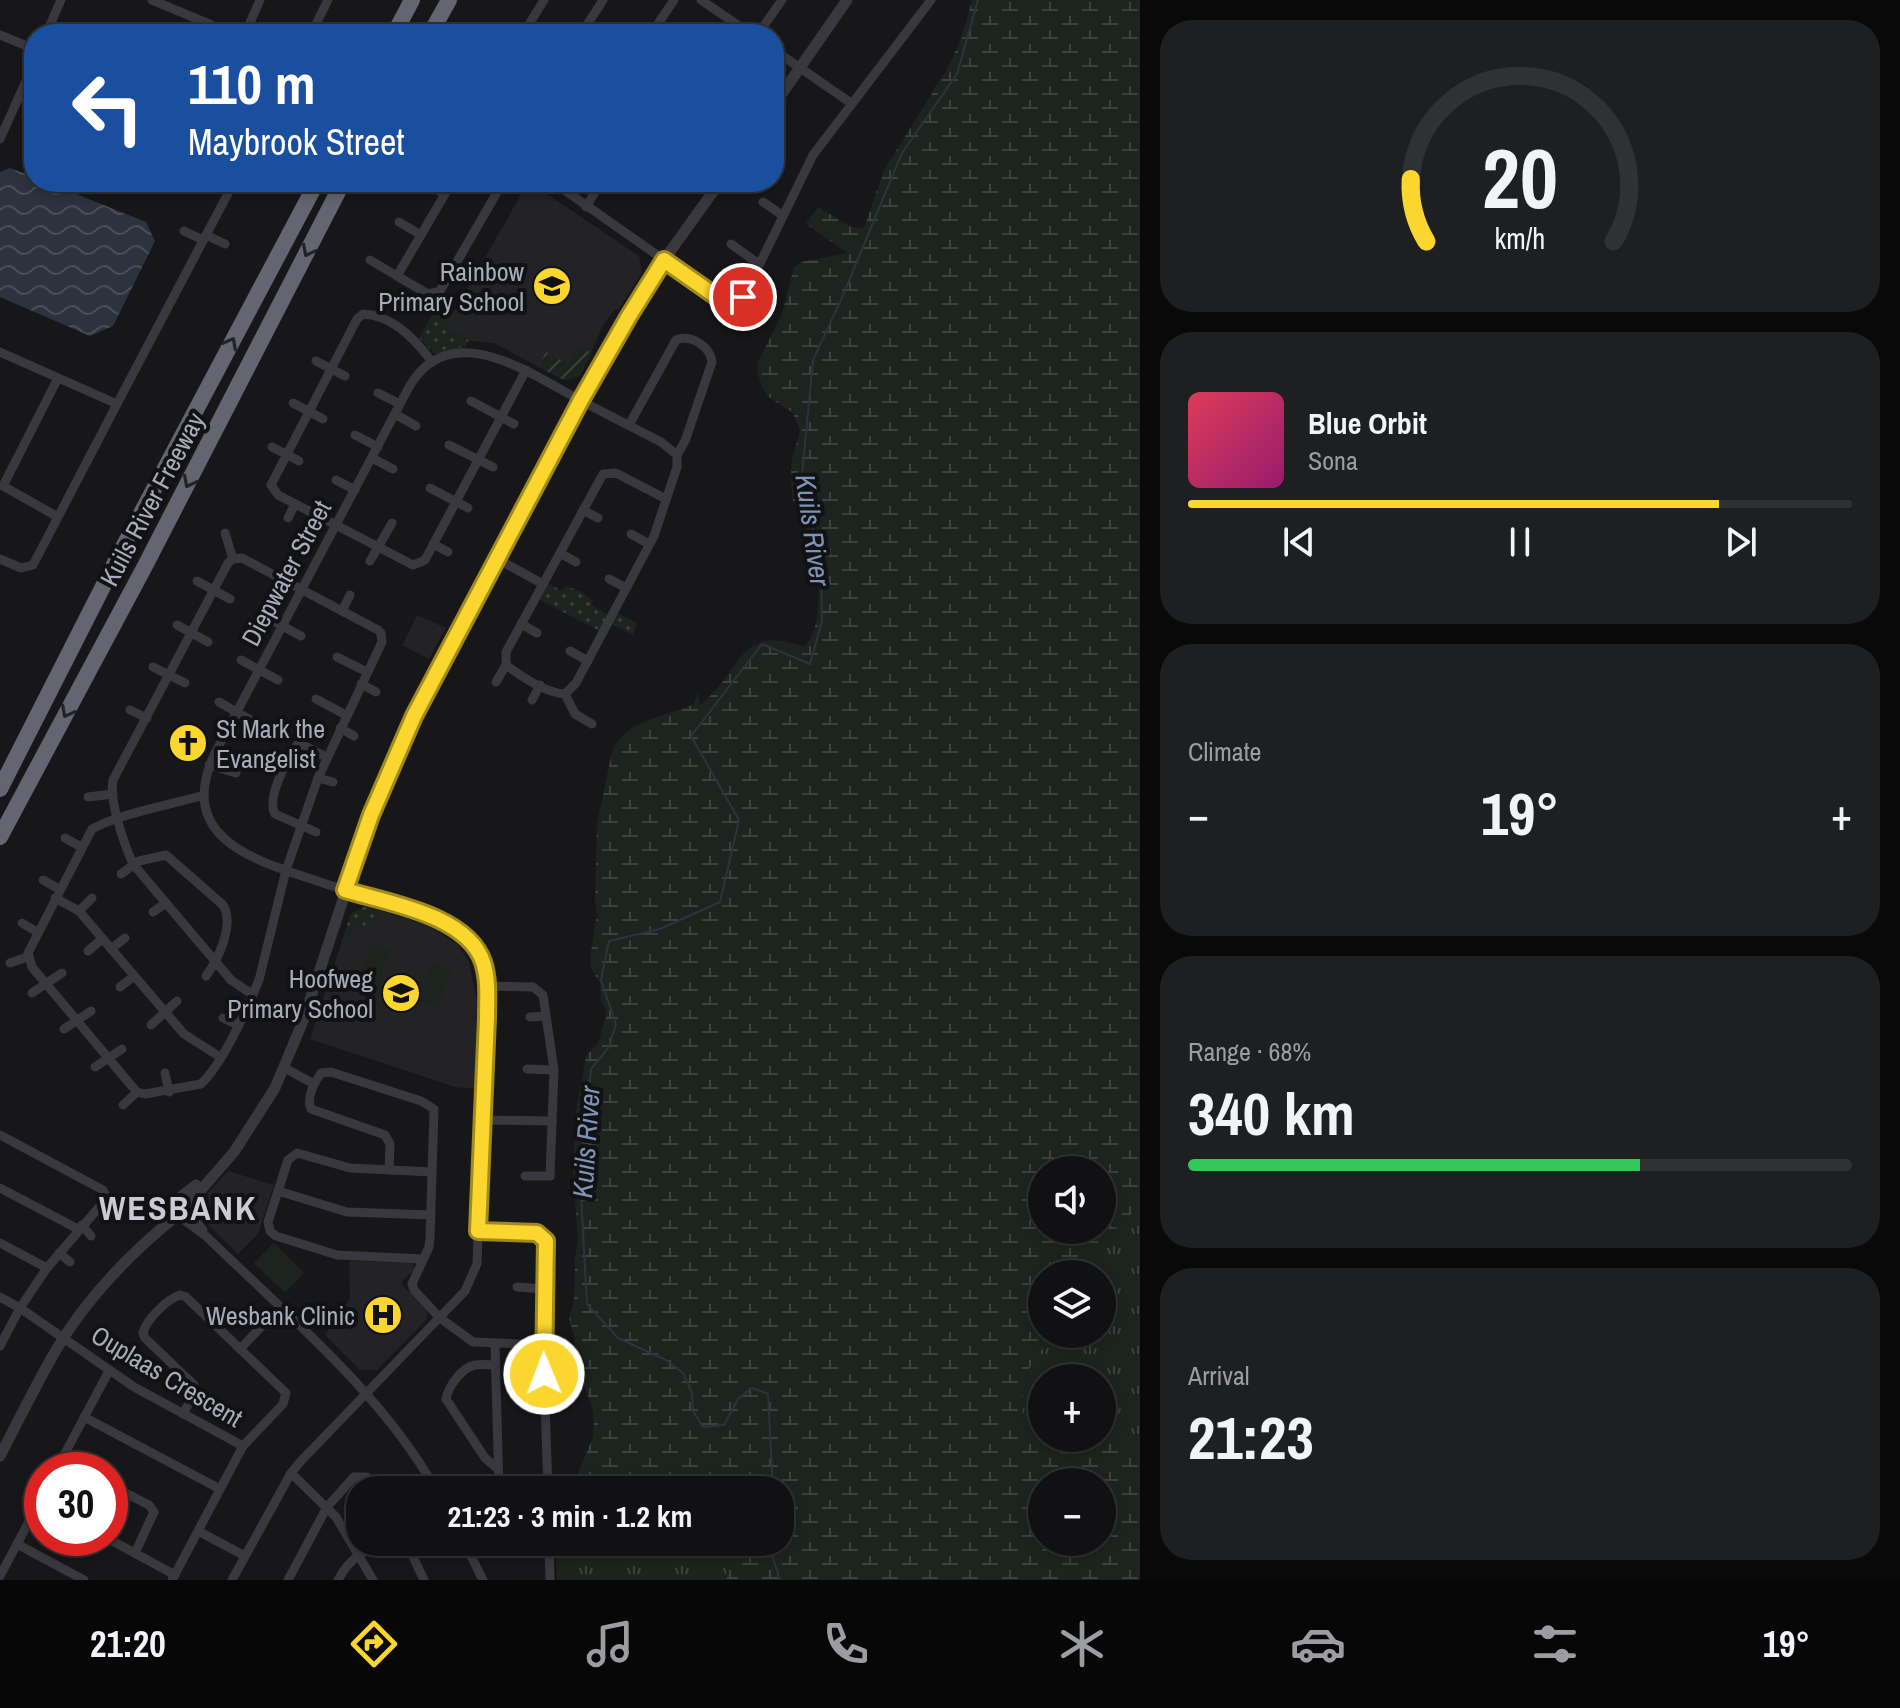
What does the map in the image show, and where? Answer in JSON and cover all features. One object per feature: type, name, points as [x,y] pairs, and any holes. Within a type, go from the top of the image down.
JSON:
[{"type":"highway","points":[[392,24],[403,0]]},
{"type":"highway","points":[[399,24],[412,0]]},
{"type":"highway","points":[[425,24],[438,0]]},
{"type":"highway","points":[[436,24],[449,0]]},
{"type":"highway","name":"Kuils River Freeway","points":[[0,789],[120,553],[312,192]]},
{"type":"highway","name":"Kuils River Freeway","points":[[0,837],[145,566],[338,192]]},
{"type":"street","points":[[50,24],[61,0]]},
{"type":"street","points":[[152,0],[209,24]]},
{"type":"street","points":[[249,24],[260,0]]},
{"type":"street","points":[[316,24],[328,0]]},
{"type":"street","points":[[587,24],[603,0]]},
{"type":"street","points":[[657,24],[674,0]]},
{"type":"street","points":[[701,0],[736,24]]},
{"type":"street","points":[[717,11],[725,0]]},
{"type":"street","points":[[765,24],[782,0]]},
{"type":"street","points":[[784,91],[847,0]]},
{"type":"street","points":[[566,192],[724,302],[732,303],[743,297],[813,155],[931,0]]},
{"type":"street","points":[[528,24],[539,2]]},
{"type":"street","points":[[0,35],[24,45]]},
{"type":"street","points":[[784,57],[851,103]]},
{"type":"street","points":[[0,139],[24,85]]},
{"type":"street","points":[[0,559],[21,568],[30,567],[229,192]]},
{"type":"street","points":[[397,276],[445,194],[441,192]]},
{"type":"street","points":[[370,260],[428,294],[438,293],[497,192]]},
{"type":"street","points":[[586,207],[595,192]]},
{"type":"street","points":[[0,1456],[64,1339],[92,1300],[242,1141],[275,1088],[303,1021],[345,890],[393,759],[581,400],[664,260],[713,192]]},
{"type":"street","points":[[763,202],[782,215]]},
{"type":"street","points":[[399,222],[421,235]]},
{"type":"street","points":[[184,231],[225,244]]},
{"type":"street","points":[[731,244],[759,264]]},
{"type":"street","points":[[526,370],[425,560],[416,566],[278,495],[272,488],[273,479],[308,411],[357,319],[363,314],[373,315],[407,333],[432,362],[454,354],[485,354],[526,370],[669,447],[677,455]]},
{"type":"street","points":[[565,694],[573,688],[649,544],[677,467],[677,455],[685,441],[712,362],[709,351],[692,339],[676,340],[629,425]]},
{"type":"street","points":[[0,352],[117,404]]},
{"type":"street","points":[[316,361],[345,376]]},
{"type":"street","name":"Diepwater Street","points":[[204,795],[209,765],[236,713],[414,380],[432,362]]},
{"type":"street","points":[[58,378],[3,486],[58,517]]},
{"type":"street","points":[[378,393],[416,426]]},
{"type":"street","points":[[471,401],[514,424]]},
{"type":"street","points":[[293,403],[323,419]]},
{"type":"street","points":[[355,435],[378,447]]},
{"type":"street","points":[[449,445],[493,467]]},
{"type":"street","points":[[272,447],[299,461]]},
{"type":"street","points":[[372,458],[393,469]]},
{"type":"street","points":[[496,682],[506,665],[506,654],[521,624],[602,475],[609,471],[666,499]]},
{"type":"street","points":[[336,480],[355,490]]},
{"type":"street","points":[[430,488],[468,508]]},
{"type":"street","points":[[288,518],[295,504]]},
{"type":"street","points":[[583,510],[598,518]]},
{"type":"street","points":[[370,561],[392,523]]},
{"type":"street","points":[[225,533],[233,559]]},
{"type":"street","points":[[631,534],[649,544]]},
{"type":"street","points":[[433,544],[448,552]]},
{"type":"street","points":[[560,553],[576,562]]},
{"type":"street","points":[[232,1580],[291,1473],[471,1282],[477,1264],[487,986],[480,955],[457,929],[435,918],[345,890],[286,870],[244,855],[227,842],[210,818],[204,795],[119,820],[92,829],[37,932],[27,957],[32,967],[137,1092],[169,1092],[201,1084],[238,1025],[253,995],[262,970],[286,870],[318,778],[380,647],[381,633],[242,558],[228,563],[112,783],[119,820],[133,864],[235,985],[253,995]]},
{"type":"street","points":[[497,559],[543,584]]},
{"type":"street","points":[[609,579],[626,588]]},
{"type":"street","points":[[197,581],[230,599]]},
{"type":"street","points":[[342,611],[350,595]]},
{"type":"street","points":[[262,615],[301,636]]},
{"type":"street","points":[[521,624],[537,633]]},
{"type":"street","points":[[177,625],[208,642]]},
{"type":"street","points":[[570,651],[588,661]]},
{"type":"street","points":[[337,657],[367,672]]},
{"type":"street","points":[[241,660],[278,680]]},
{"type":"street","points":[[506,665],[540,685],[565,694],[575,714],[592,724]]},
{"type":"street","points":[[153,667],[185,683]]},
{"type":"street","points":[[361,684],[376,692]]},
{"type":"street","points":[[532,700],[540,685]]},
{"type":"street","points":[[316,699],[346,715]]},
{"type":"street","points":[[219,702],[254,722]]},
{"type":"street","points":[[130,710],[147,718]]},
{"type":"street","points":[[340,728],[354,736]]},
{"type":"street","points":[[316,832],[272,810],[280,775],[297,745],[326,757]]},
{"type":"street","points":[[112,755],[124,760]]},
{"type":"street","points":[[209,765],[236,773]]},
{"type":"street","points":[[318,778],[333,782]]},
{"type":"street","points":[[88,797],[113,794]]},
{"type":"street","points":[[65,838],[81,847]]},
{"type":"street","points":[[121,874],[133,864],[157,855],[169,855],[223,905],[227,918],[216,963],[206,976]]},
{"type":"street","points":[[43,880],[79,911],[184,1034],[220,1057]]},
{"type":"street","points":[[79,911],[92,898]]},
{"type":"street","points":[[153,912],[166,903]]},
{"type":"street","points":[[22,923],[37,932]]},
{"type":"street","points":[[111,949],[125,938]]},
{"type":"street","points":[[88,951],[102,939]]},
{"type":"street","points":[[10,963],[27,957]]},
{"type":"street","points":[[32,993],[62,973]]},
{"type":"street","points":[[120,987],[134,976]]},
{"type":"street","points":[[487,986],[537,989],[543,995],[554,1070],[550,1176],[525,1176]]},
{"type":"street","points":[[151,1025],[177,1001]]},
{"type":"street","points":[[64,1029],[91,1011]]},
{"type":"street","points":[[530,1017],[546,1016]]},
{"type":"street","points":[[223,1018],[238,1025]]},
{"type":"street","points":[[95,1067],[122,1049]]},
{"type":"street","points":[[527,1069],[554,1070]]},
{"type":"street","points":[[282,1070],[314,1084]]},
{"type":"street","points":[[389,1170],[390,1144],[387,1137],[313,1111],[309,1102],[320,1074],[328,1071],[431,1105],[434,1115],[429,1247],[413,1280],[413,1287],[440,1318],[468,1341],[543,1345]]},
{"type":"street","points":[[165,1073],[169,1092]]},
{"type":"street","points":[[123,1105],[137,1092]]},
{"type":"street","points":[[482,1120],[552,1121]]},
{"type":"street","points":[[0,1135],[103,1190],[107,1198],[47,1268],[20,1308],[0,1346]]},
{"type":"street","points":[[423,1259],[337,1255],[276,1236],[268,1225],[288,1160],[297,1153],[350,1168],[432,1172]]},
{"type":"street","points":[[0,1188],[80,1227],[91,1236]]},
{"type":"street","points":[[278,1191],[347,1212],[431,1215]]},
{"type":"street","points":[[102,1205],[112,1215]]},
{"type":"street","points":[[179,1210],[367,1394],[398,1430],[427,1476]]},
{"type":"street","points":[[478,1231],[541,1235],[547,1245],[543,1345],[548,1476]]},
{"type":"street","points":[[0,1243],[47,1268]]},
{"type":"street","points":[[59,1253],[70,1262]]},
{"type":"street","points":[[517,1287],[545,1289]]},
{"type":"street","points":[[183,1414],[195,1392],[194,1385],[145,1338],[143,1330],[173,1297],[182,1295],[284,1390],[286,1396],[283,1404],[243,1446]]},
{"type":"street","name":"Ouplaas Crescent","points":[[0,1297],[109,1371],[243,1446],[173,1577]]},
{"type":"street","points":[[240,1349],[279,1308]]},
{"type":"street","points":[[495,1344],[498,1476]]},
{"type":"street","points":[[495,1365],[468,1368],[448,1390],[446,1403],[485,1458],[498,1469]]},
{"type":"street","points":[[66,1452],[109,1371]]},
{"type":"street","points":[[84,1417],[220,1489]]},
{"type":"street","points":[[291,1473],[327,1507],[346,1535]]},
{"type":"street","points":[[288,1580],[327,1507],[346,1487]]},
{"type":"street","points":[[128,1495],[153,1509],[153,1518],[135,1553]]},
{"type":"street","points":[[0,1576],[24,1531]]},
{"type":"street","points":[[198,1531],[245,1556]]},
{"type":"street","points":[[17,1544],[84,1580]]},
{"type":"street","points":[[128,1549],[173,1577]]},
{"type":"street","points":[[338,1580],[357,1556]]},
{"type":"street","points":[[360,1556],[373,1580]]},
{"type":"street","points":[[413,1556],[424,1580]]},
{"type":"street","points":[[471,1556],[483,1580]]},
{"type":"street","points":[[549,1556],[550,1580]]},
{"type":"shaded area","name":"Rainbow Primary School","points":[[522,192],[544,192],[639,256],[642,273],[619,309],[614,310],[603,326],[580,376],[564,380],[494,343],[472,341],[445,328]]},
{"type":"shaded area","points":[[417,615],[446,628],[429,659],[402,645]]},
{"type":"shaded area","name":"Hoofweg Primary School","points":[[366,906],[429,926],[458,945],[469,962],[477,1001],[475,1089],[455,1087],[310,1039],[351,914]]},
{"type":"shaded area","points":[[228,1171],[274,1185],[258,1234],[238,1254],[209,1226],[208,1193]]},
{"type":"shaded area","name":"Wesbank Clinic","points":[[349,1261],[413,1263],[414,1270],[402,1281],[403,1286],[427,1310],[427,1319],[377,1370],[360,1370],[325,1335],[350,1298]]},
{"type":"green space","points":[[972,0],[1140,0],[1140,1206],[1116,1228],[1116,1156],[1028,1156],[1028,1244],[1101,1244],[1087,1260],[1028,1260],[1028,1348],[1043,1348],[1032,1364],[1028,1364],[1023,1387],[1022,1422],[1028,1439],[1028,1452],[1076,1457],[1085,1452],[1116,1452],[1116,1444],[1140,1450],[1140,1580],[727,1580],[726,1556],[794,1556],[794,1476],[577,1476],[593,1437],[594,1420],[591,1403],[577,1370],[569,1318],[574,1303],[578,1240],[573,1173],[575,1117],[586,1056],[598,1043],[606,1017],[600,983],[591,968],[590,958],[597,914],[597,824],[612,752],[626,732],[647,720],[694,704],[698,692],[700,705],[753,646],[766,641],[782,641],[804,647],[811,638],[819,602],[819,550],[811,545],[808,538],[803,545],[807,526],[793,501],[791,464],[800,430],[793,413],[769,397],[763,389],[757,371],[758,362],[782,314],[794,267],[801,262],[847,253],[806,224],[818,207],[851,227],[864,228],[884,170],[946,71],[959,43]]},
{"type":"green space","points":[[439,302],[455,311],[446,328],[469,340],[466,346],[435,354],[419,338]]},
{"type":"green space","points":[[578,346],[592,353],[580,376],[564,380],[538,367],[546,352],[567,363]]},
{"type":"green space","points":[[547,583],[562,591],[565,586],[580,591],[593,601],[591,605],[609,615],[600,631],[538,599]]},
{"type":"green space","points":[[617,613],[637,623],[633,635],[611,624]]},
{"type":"green space","points":[[366,906],[381,911],[377,923],[367,920],[364,929],[355,926],[352,936],[344,934],[351,914]]},
{"type":"green space","points":[[371,943],[390,949],[378,988],[358,981]]},
{"type":"green space","points":[[431,962],[451,969],[438,1007],[419,1001]]},
{"type":"green space","points":[[1140,1206],[1140,1450],[1116,1444],[1116,1364],[1032,1364],[1043,1348],[1116,1348],[1116,1260],[1087,1260],[1101,1244],[1116,1244],[1116,1228]]},
{"type":"green space","points":[[274,1243],[304,1273],[285,1293],[254,1263]]},
{"type":"green space","points":[[1028,1370],[1028,1440],[1022,1422],[1023,1387]]},
{"type":"green space","points":[[1049,1452],[1085,1452],[1076,1457]]},
{"type":"green space","points":[[556,1556],[726,1556],[727,1580],[557,1580]]},
{"type":"water","points":[[10,168],[24,173],[24,192],[71,192],[146,222],[155,241],[113,326],[90,336],[0,297],[0,172]]},
{"type":"waterway","name":"Kuils River","points":[[772,1476],[768,1394],[752,1388],[738,1399],[724,1425],[703,1427],[693,1411],[692,1393],[683,1373],[666,1360],[618,1338],[587,1304],[580,1177],[591,1069],[609,1047],[616,1024],[601,980],[609,941],[660,929],[720,902],[739,820],[691,736],[762,644],[810,664],[822,621],[821,558],[801,486],[813,360],[902,153],[957,74],[978,0]]},
{"type":"waterway","name":"Kuils River","points":[[772,1556],[780,1580]]},
{"type":"place","name":"Rainbow Primary School","points":[[552,286]]},
{"type":"place","name":"St Mark the Evangelist","points":[[188,743]]},
{"type":"place","name":"Hoofweg Primary School","points":[[401,993]]},
{"type":"place","name":"Wesbank Clinic","points":[[383,1315]]},
{"type":"district","name":"WESBANK","points":[[178,1208]]},
{"type":"route","points":[[544,1374],[545,1238],[537,1233],[478,1231],[487,1018],[483,961],[466,937],[448,923],[345,890],[393,759],[414,716],[581,400],[664,260],[724,302],[736,303],[743,297]]}]
